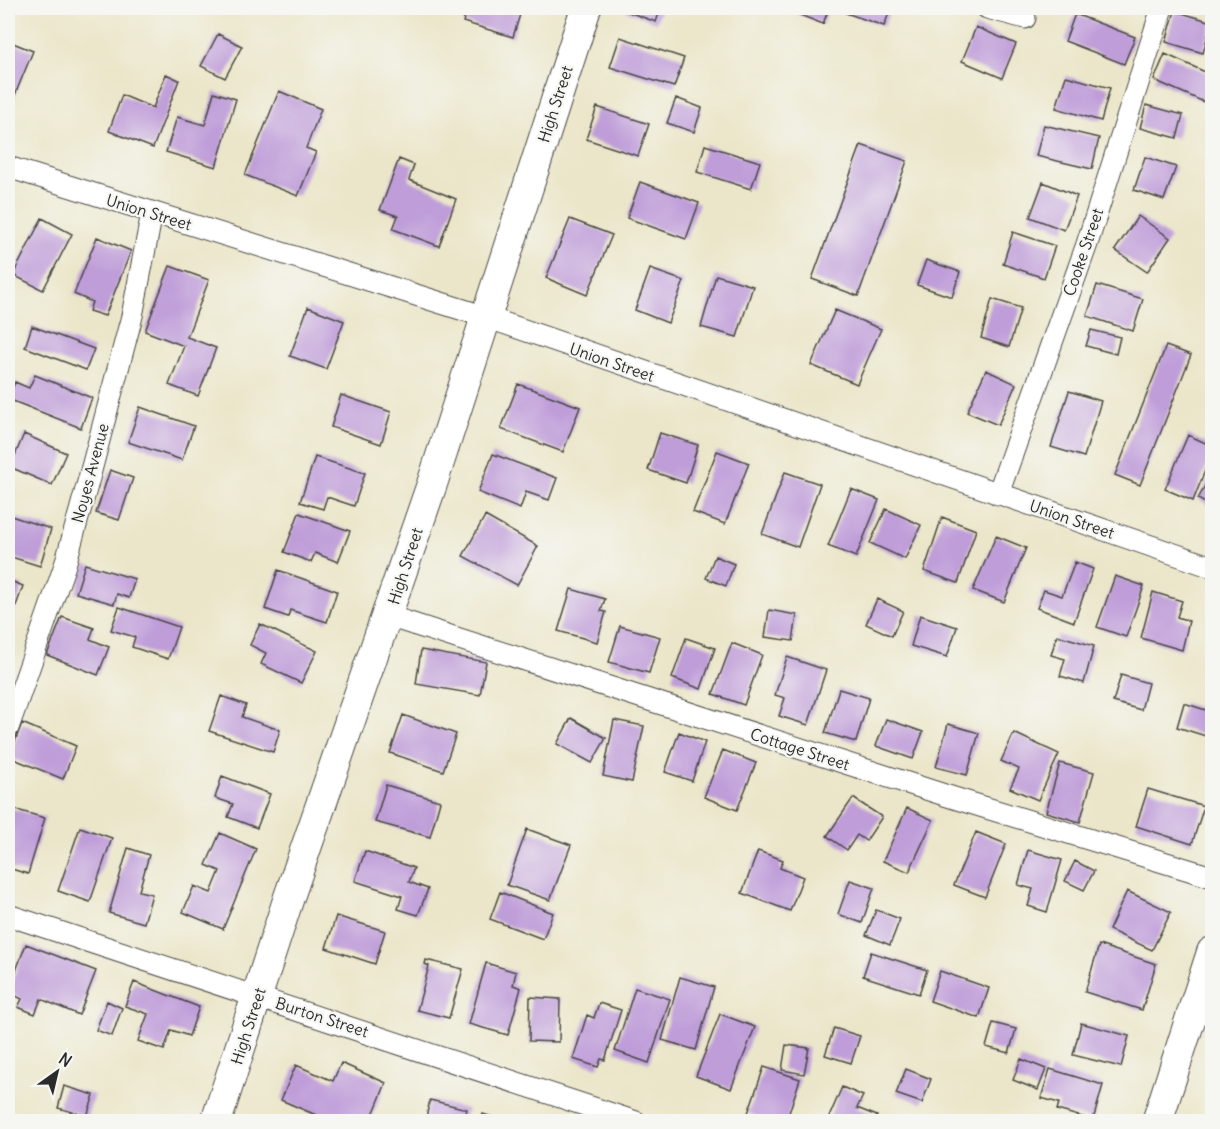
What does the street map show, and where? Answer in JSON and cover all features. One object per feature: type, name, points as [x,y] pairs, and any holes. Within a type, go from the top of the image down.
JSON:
[{"type":"street","name":"High Street","points":[[216,1122],[289,897],[388,616],[586,8]]},
{"type":"street","points":[[987,8],[1024,18]]},
{"type":"street","name":"Cooke Street","points":[[998,494],[1087,244],[1162,8]]},
{"type":"street","name":"Union Street","points":[[8,167],[486,317],[1212,567]]},
{"type":"street","name":"Noyes Avenue","points":[[8,728],[65,565],[83,502],[132,316],[152,213]]},
{"type":"street","name":"Cottage Street","points":[[388,616],[943,794],[1212,877]]},
{"type":"street","name":"Burton Street","points":[[8,915],[636,1122]]},
{"type":"street","points":[[1157,1122],[1212,952]]},
{"type":"building","points":[[467,8],[522,8],[513,37],[463,22]]},
{"type":"building","points":[[627,8],[661,8],[656,22],[626,11]]},
{"type":"building","points":[[797,8],[829,8],[823,24],[795,13]]},
{"type":"building","points":[[844,8],[891,8],[884,26],[843,12]]},
{"type":"building","points":[[1175,11],[1212,22],[1203,53],[1166,42]]},
{"type":"building","points":[[1075,14],[1135,37],[1124,64],[1065,41]]},
{"type":"building","points":[[976,27],[1016,44],[1002,78],[962,61]]},
{"type":"building","points":[[218,34],[242,46],[225,78],[201,66]]},
{"type":"building","points":[[620,37],[684,58],[674,87],[610,67]]},
{"type":"building","points":[[8,41],[33,51],[12,102],[8,101]]},
{"type":"building","points":[[1165,54],[1212,75],[1204,102],[1154,80]]},
{"type":"building","points":[[166,74],[179,80],[153,148],[109,131],[122,95],[153,108]]},
{"type":"building","points":[[1066,76],[1110,88],[1101,121],[1056,108]]},
{"type":"building","points":[[279,91],[321,109],[306,148],[316,152],[298,196],[245,175]]},
{"type":"building","points":[[214,92],[236,99],[216,167],[166,152],[177,117],[205,125]]},
{"type":"building","points":[[676,98],[702,108],[694,132],[667,123]]},
{"type":"building","points":[[1146,105],[1183,115],[1177,138],[1140,128]]},
{"type":"building","points":[[597,107],[649,124],[638,156],[586,139]]},
{"type":"building","points":[[1044,125],[1099,138],[1092,169],[1036,156]]},
{"type":"building","points":[[705,145],[760,162],[751,189],[697,172]]},
{"type":"building","points":[[861,145],[907,161],[858,296],[812,279]]},
{"type":"building","points":[[1145,157],[1176,167],[1164,200],[1134,190]]},
{"type":"building","points":[[399,159],[414,165],[409,180],[456,199],[439,246],[393,229],[398,216],[380,210]]},
{"type":"building","points":[[640,182],[699,203],[686,239],[627,218]]},
{"type":"building","points":[[1043,182],[1077,196],[1064,230],[1030,217]]},
{"type":"building","points":[[1138,216],[1170,238],[1147,272],[1115,250]]},
{"type":"building","points":[[42,218],[72,234],[43,290],[13,275]]},
{"type":"building","points":[[570,219],[612,235],[587,295],[546,278]]},
{"type":"building","points":[[1013,232],[1055,246],[1044,278],[1003,264]]},
{"type":"building","points":[[97,237],[131,251],[105,316],[89,311],[92,302],[74,294]]},
{"type":"building","points":[[926,260],[960,272],[952,297],[917,285]]},
{"type":"building","points":[[170,266],[209,280],[187,337],[216,348],[198,396],[169,385],[184,346],[145,331]]},
{"type":"building","points":[[650,269],[684,281],[668,323],[635,310]]},
{"type":"building","points":[[716,275],[753,286],[737,337],[701,327]]},
{"type":"building","points":[[1097,285],[1143,299],[1133,331],[1087,316]]},
{"type":"building","points":[[992,299],[1021,308],[1009,347],[981,338]]},
{"type":"building","points":[[308,307],[344,321],[326,369],[290,356]]},
{"type":"building","points":[[835,310],[881,329],[857,384],[811,365]]},
{"type":"building","points":[[32,326],[94,349],[86,370],[25,347]]},
{"type":"building","points":[[1091,330],[1120,337],[1116,354],[1086,346]]},
{"type":"building","points":[[1166,346],[1191,355],[1140,485],[1115,475]]},
{"type":"building","points":[[986,370],[1016,384],[998,425],[967,412]]},
{"type":"building","points":[[35,375],[92,398],[81,428],[8,399],[15,382],[29,388]]},
{"type":"building","points":[[518,384],[580,407],[563,452],[501,429]]},
{"type":"building","points":[[1069,391],[1101,401],[1084,457],[1051,447]]},
{"type":"building","points":[[341,395],[391,412],[381,444],[331,427]]},
{"type":"building","points":[[140,407],[194,426],[182,460],[128,442]]},
{"type":"building","points":[[660,433],[698,445],[686,483],[648,470]]},
{"type":"building","points":[[24,434],[66,453],[52,485],[10,467]]},
{"type":"building","points":[[1188,435],[1212,446],[1212,453],[1193,501],[1165,489]]},
{"type":"building","points":[[717,451],[749,463],[725,524],[693,512]]},
{"type":"building","points":[[493,454],[557,478],[549,500],[526,492],[520,509],[478,492]]},
{"type":"building","points":[[315,457],[365,473],[354,506],[327,497],[323,509],[300,502]]},
{"type":"building","points":[[110,470],[133,478],[119,520],[96,513]]},
{"type":"building","points":[[785,472],[820,484],[798,547],[762,534]]},
{"type":"building","points":[[1212,473],[1212,507],[1198,499]]},
{"type":"building","points":[[851,489],[879,500],[856,557],[828,546]]},
{"type":"building","points":[[886,509],[921,525],[905,559],[870,543]]},
{"type":"building","points":[[299,513],[350,531],[338,562],[315,553],[311,562],[284,552]]},
{"type":"building","points":[[8,515],[51,529],[40,566],[8,556]]},
{"type":"building","points":[[485,516],[538,546],[517,585],[463,556]]},
{"type":"building","points":[[942,517],[976,530],[958,583],[924,571]]},
{"type":"building","points":[[996,536],[1026,548],[1004,602],[973,590]]},
{"type":"building","points":[[715,556],[734,564],[726,586],[706,578]]},
{"type":"building","points":[[1075,562],[1093,569],[1074,622],[1037,608],[1044,590],[1062,596]]},
{"type":"building","points":[[85,564],[135,579],[129,598],[117,594],[114,604],[76,593]]},
{"type":"building","points":[[278,570],[337,591],[327,622],[290,610],[288,617],[265,609]]},
{"type":"building","points":[[1115,576],[1144,586],[1126,637],[1097,627]]},
{"type":"building","points":[[8,580],[23,586],[8,629]]},
{"type":"building","points":[[571,589],[605,599],[601,611],[606,612],[597,642],[558,631]]},
{"type":"building","points":[[1153,592],[1182,601],[1177,617],[1189,621],[1182,650],[1141,638]]},
{"type":"building","points":[[877,599],[903,611],[892,636],[866,624]]},
{"type":"building","points":[[119,607],[179,627],[168,659],[132,647],[135,637],[111,630]]},
{"type":"building","points":[[769,610],[797,615],[793,641],[765,637]]},
{"type":"building","points":[[920,615],[957,627],[947,657],[911,646]]},
{"type":"building","points":[[62,617],[94,628],[90,639],[109,647],[98,675],[47,655]]},
{"type":"building","points":[[260,624],[317,651],[301,683],[261,664],[266,653],[250,645]]},
{"type":"building","points":[[620,626],[660,637],[649,673],[609,662]]},
{"type":"building","points":[[1057,635],[1094,646],[1084,683],[1060,676],[1065,659],[1051,655]]},
{"type":"building","points":[[686,638],[715,648],[701,689],[672,678]]},
{"type":"building","points":[[732,643],[762,655],[744,705],[713,694]]},
{"type":"building","points":[[421,650],[486,662],[480,695],[416,684]]},
{"type":"building","points":[[787,657],[826,670],[808,725],[779,716],[785,698],[775,695]]},
{"type":"building","points":[[1121,675],[1148,683],[1141,710],[1113,702]]},
{"type":"building","points":[[839,689],[869,698],[856,742],[825,733]]},
{"type":"building","points":[[221,696],[246,705],[242,717],[280,730],[273,752],[209,731]]},
{"type":"building","points":[[1184,703],[1212,712],[1212,738],[1177,727]]},
{"type":"building","points":[[403,715],[456,734],[443,771],[390,753]]},
{"type":"building","points":[[571,718],[606,738],[592,763],[557,744]]},
{"type":"building","points":[[886,719],[923,732],[913,759],[876,746]]},
{"type":"building","points":[[614,720],[644,726],[632,782],[603,776]]},
{"type":"building","points":[[22,723],[76,746],[63,779],[9,757]]},
{"type":"building","points":[[948,724],[979,733],[967,775],[936,767]]},
{"type":"building","points":[[679,732],[705,742],[692,781],[665,772]]},
{"type":"building","points":[[1014,733],[1059,754],[1038,800],[1010,788],[1019,769],[1001,761]]},
{"type":"building","points":[[723,750],[756,763],[737,810],[704,797]]},
{"type":"building","points":[[1060,763],[1094,772],[1080,822],[1046,812]]},
{"type":"building","points":[[222,776],[270,794],[257,828],[228,817],[233,804],[215,798]]},
{"type":"building","points":[[386,785],[440,801],[430,837],[375,822]]},
{"type":"building","points":[[1148,789],[1204,806],[1192,844],[1136,826]]},
{"type":"building","points":[[853,798],[882,817],[866,841],[857,835],[847,850],[827,836]]},
{"type":"building","points":[[10,808],[45,818],[28,874],[8,868]]},
{"type":"building","points":[[907,808],[933,820],[909,872],[883,861]]},
{"type":"building","points":[[80,827],[112,838],[90,902],[58,891]]},
{"type":"building","points":[[527,829],[571,845],[550,900],[507,885]]},
{"type":"building","points":[[976,832],[1006,844],[985,897],[954,885]]},
{"type":"building","points":[[220,833],[256,849],[223,929],[183,912],[194,886],[211,893],[220,871],[206,865]]},
{"type":"building","points":[[128,848],[149,855],[139,891],[152,894],[144,923],[109,913]]},
{"type":"building","points":[[1028,850],[1062,860],[1047,912],[1028,906],[1033,889],[1018,885]]},
{"type":"building","points":[[365,851],[414,868],[409,882],[428,889],[418,915],[398,909],[402,896],[355,881]]},
{"type":"building","points":[[758,851],[783,860],[780,868],[803,877],[790,911],[742,893]]},
{"type":"building","points":[[1075,861],[1094,871],[1084,890],[1065,881]]},
{"type":"building","points":[[850,880],[874,888],[862,923],[838,914]]},
{"type":"building","points":[[1127,891],[1171,912],[1152,950],[1109,930]]},
{"type":"building","points":[[500,892],[553,913],[543,939],[490,919]]},
{"type":"building","points":[[876,910],[900,919],[890,945],[866,935]]},
{"type":"building","points":[[336,916],[385,931],[375,964],[326,948]]},
{"type":"building","points":[[26,944],[96,971],[79,1015],[41,999],[35,1014],[18,1007],[22,999],[8,992]]},
{"type":"building","points":[[1099,945],[1156,964],[1142,1010],[1085,992]]},
{"type":"building","points":[[871,952],[927,970],[919,994],[863,976]]},
{"type":"building","points":[[426,960],[463,969],[449,1018],[417,1010],[429,966],[425,964]]},
{"type":"building","points":[[486,963],[516,972],[513,985],[521,988],[508,1035],[469,1024]]},
{"type":"building","points":[[940,971],[989,988],[979,1018],[930,1001]]},
{"type":"building","points":[[680,977],[714,987],[696,1050],[662,1040]]},
{"type":"building","points":[[134,982],[199,1007],[189,1036],[171,1030],[164,1050],[138,1041],[148,1014],[125,1006]]},
{"type":"building","points":[[635,988],[670,999],[649,1063],[615,1051]]},
{"type":"building","points":[[530,997],[560,999],[559,1042],[529,1041]]},
{"type":"building","points":[[107,1001],[122,1008],[112,1036],[96,1030]]},
{"type":"building","points":[[599,1003],[621,1010],[605,1060],[601,1059],[598,1067],[573,1059],[587,1015],[594,1018]]},
{"type":"building","points":[[720,1014],[755,1027],[731,1089],[696,1076]]},
{"type":"building","points":[[993,1023],[1016,1029],[1009,1053],[986,1047]]},
{"type":"building","points":[[1081,1023],[1129,1036],[1121,1067],[1073,1055]]},
{"type":"building","points":[[834,1028],[860,1036],[851,1063],[825,1055]]},
{"type":"building","points":[[786,1045],[809,1048],[804,1074],[782,1070]]},
{"type":"building","points":[[1021,1059],[1046,1069],[1038,1090],[1013,1080]]},
{"type":"building","points":[[341,1063],[386,1083],[370,1122],[321,1122],[323,1118],[281,1100],[296,1065],[333,1081]]},
{"type":"building","points":[[764,1067],[800,1079],[786,1122],[771,1122],[748,1113]]},
{"type":"building","points":[[906,1069],[931,1079],[922,1103],[896,1094]]},
{"type":"building","points":[[1050,1069],[1103,1085],[1093,1120],[1057,1110],[1059,1103],[1041,1098]]},
{"type":"building","points":[[64,1086],[94,1095],[87,1116],[58,1108]]},
{"type":"building","points":[[842,1087],[863,1096],[857,1108],[877,1116],[875,1122],[827,1122]]},
{"type":"building","points":[[1212,1098],[1212,1122],[1205,1122]]},
{"type":"building","points":[[430,1100],[467,1109],[464,1122],[425,1122]]},
{"type":"building","points":[[483,1114],[504,1121],[504,1122],[480,1122]]}]
